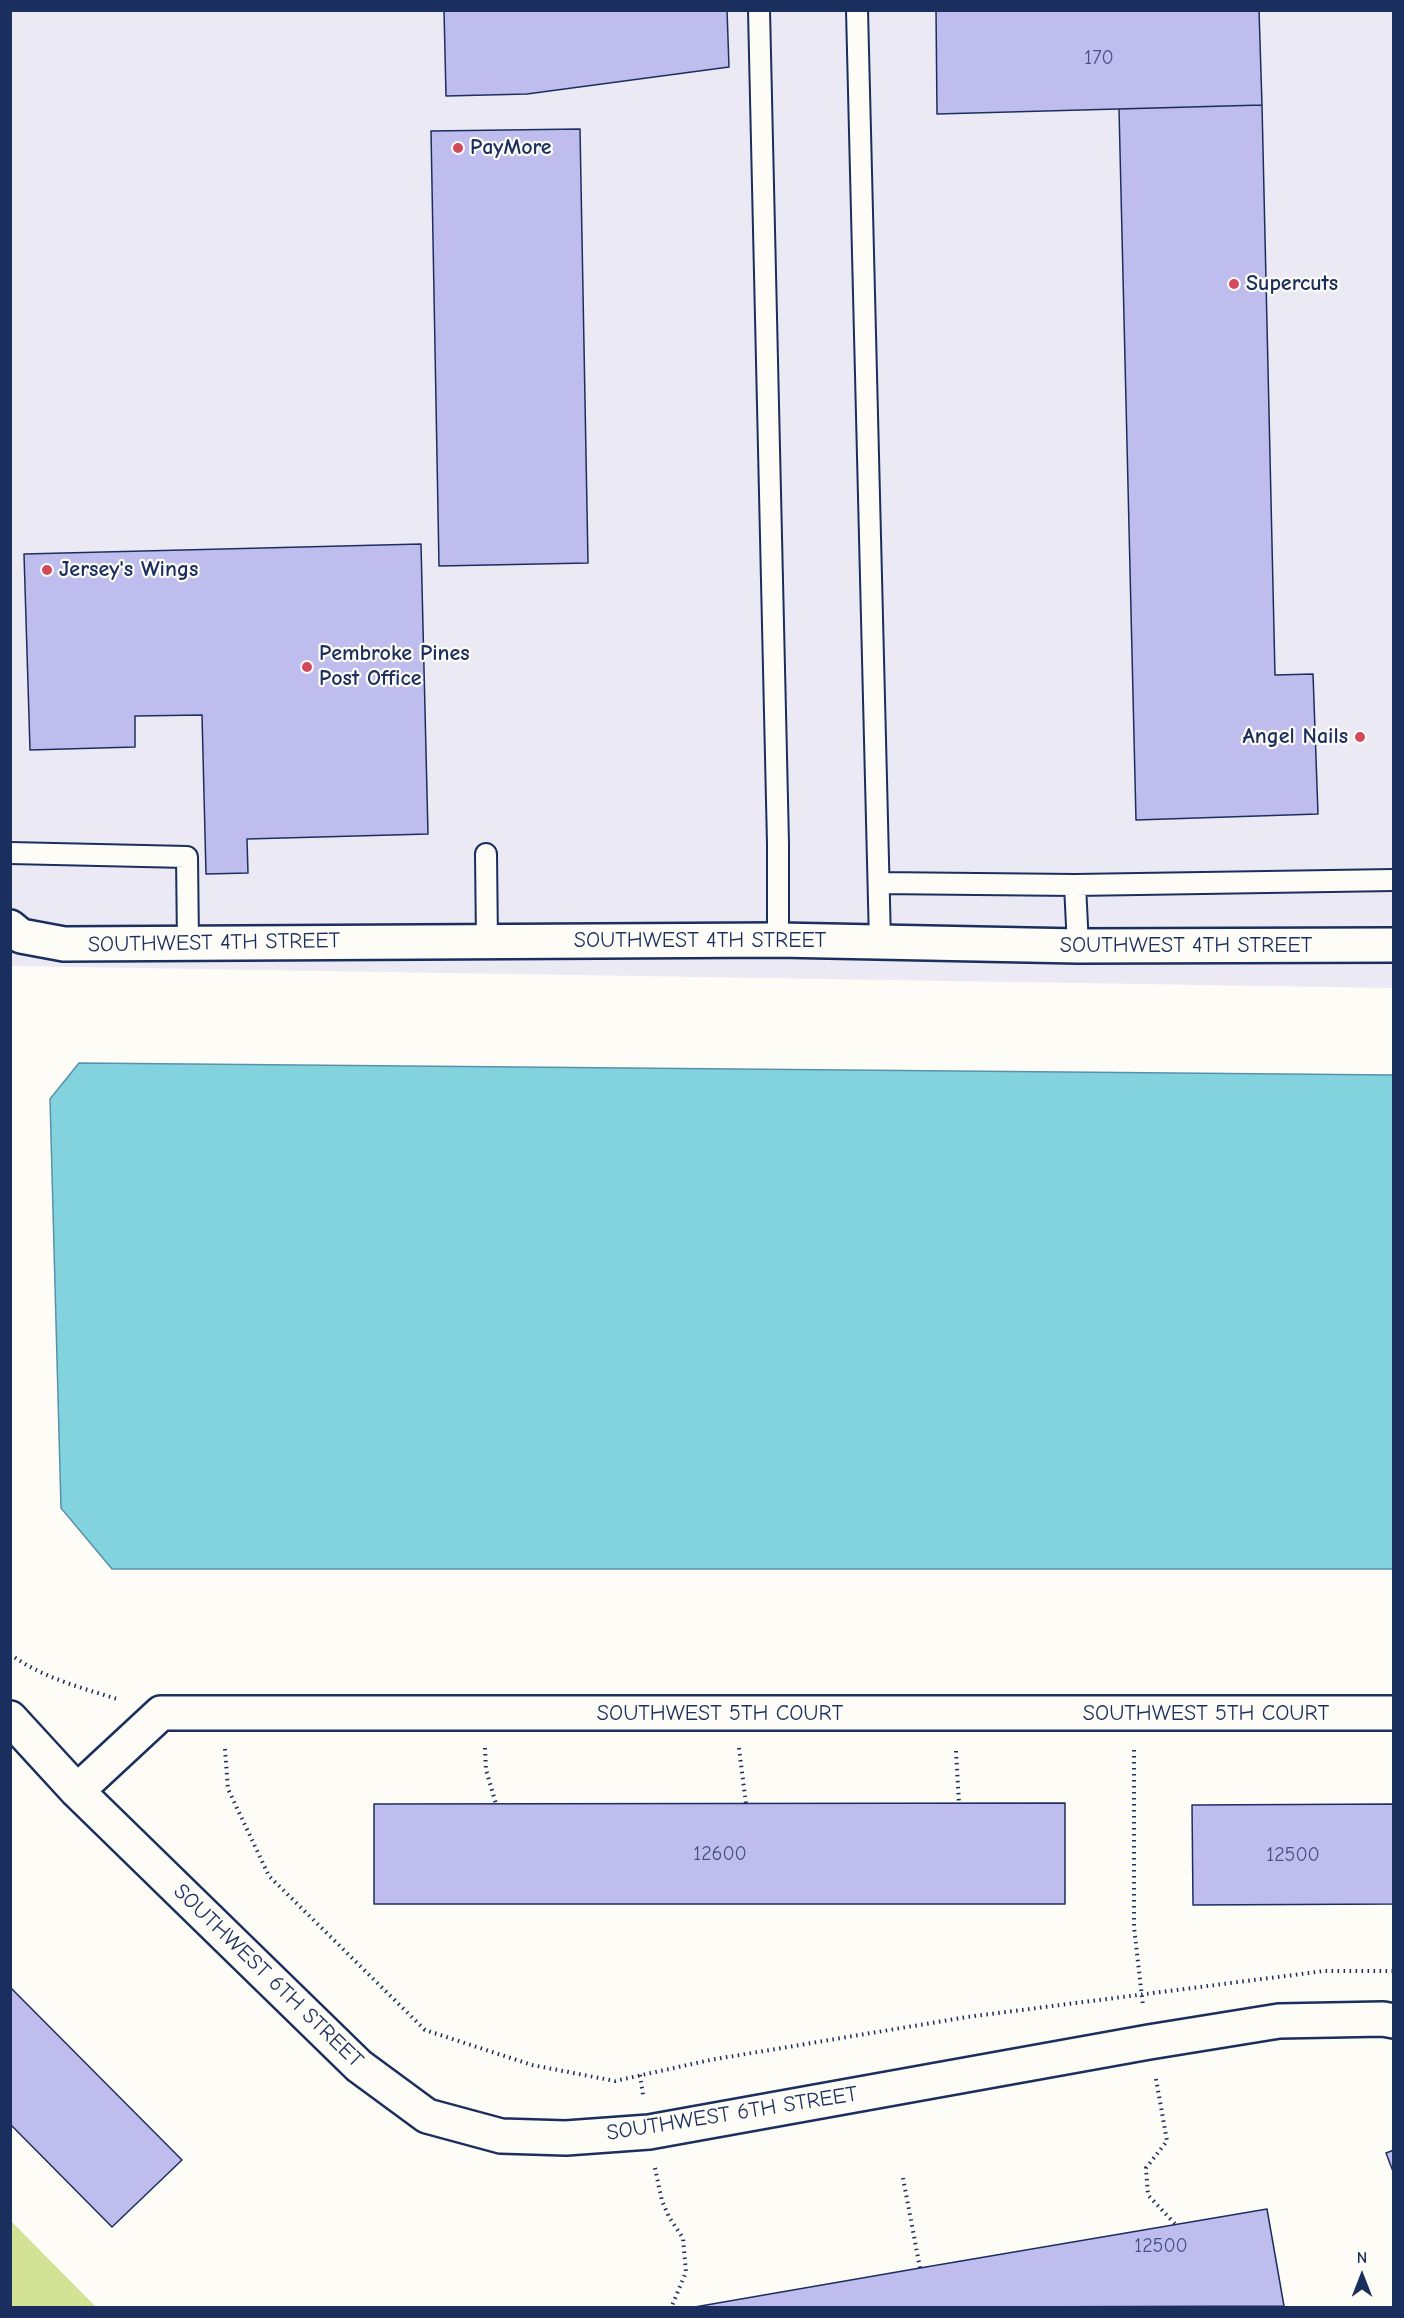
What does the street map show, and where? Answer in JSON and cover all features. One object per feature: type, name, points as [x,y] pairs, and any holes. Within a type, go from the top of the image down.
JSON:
[{"type":"street","name":"SOUTHWEST 4TH STREET","points":[[10,927],[21,936],[64,944],[778,940],[1078,946],[1394,945]]},
{"type":"street","name":"SOUTHWEST 5TH COURT","points":[[161,1713],[1394,1713]]},
{"type":"street","points":[[77,1791],[161,1713]]},
{"type":"street","name":"SOUTHWEST 6TH STREET","points":[[10,1718],[77,1791],[359,2066],[427,2116],[501,2136],[566,2138],[649,2132],[1149,2042],[1279,2021],[1383,2019],[1394,2021]]},
{"type":"lane","points":[[759,10],[778,844],[778,940]]},
{"type":"lane","points":[[857,10],[880,942]]},
{"type":"lane","points":[[10,853],[187,857],[188,944]]},
{"type":"lane","points":[[486,854],[487,942]]},
{"type":"lane","points":[[879,884],[1076,885],[1394,880]]},
{"type":"lane","points":[[1076,885],[1078,946]]},
{"type":"path","points":[[10,1654],[22,1664],[70,1684],[161,1713]]},
{"type":"path","points":[[223,1714],[228,1790],[269,1876],[425,2030],[532,2065],[615,2080],[722,2058],[967,2017],[1324,1971],[1394,1971]]},
{"type":"path","points":[[484,1714],[486,1770],[496,1804]]},
{"type":"path","points":[[718,1714],[737,1736],[746,1804]]},
{"type":"path","points":[[955,1714],[959,1804]]},
{"type":"path","points":[[1133,1714],[1134,1927],[1149,2042],[1167,2141],[1146,2168],[1148,2195],[1176,2225]]},
{"type":"path","points":[[640,2075],[662,2201],[669,2217],[683,2238],[686,2272],[670,2307]]},
{"type":"path","points":[[903,2178],[920,2268]]},
{"type":"shaded area","points":[[11,11],[1393,11],[1393,988],[11,966]]},
{"type":"green space","points":[[11,2221],[96,2307],[11,2307]]},
{"type":"water","points":[[79,1063],[1393,1075],[1393,1569],[112,1569],[61,1508],[50,1099]]},
{"type":"building","points":[[444,10],[727,10],[729,67],[527,94],[446,96]]},
{"type":"building","points":[[936,10],[1259,10],[1262,105],[937,114]]},
{"type":"building","points":[[1262,105],[1275,675],[1313,674],[1318,814],[1136,820],[1119,109]]},
{"type":"building","points":[[580,129],[588,563],[439,566],[431,131]]},
{"type":"building","points":[[421,544],[428,834],[247,839],[248,873],[206,874],[202,715],[135,716],[135,747],[30,750],[24,554]]},
{"type":"building","points":[[1065,1803],[1065,1904],[374,1904],[374,1804]]},
{"type":"building","points":[[1394,1804],[1394,1904],[1193,1905],[1192,1805]]},
{"type":"building","points":[[10,1987],[182,2160],[112,2227],[10,2124]]},
{"type":"building","points":[[1394,2150],[1394,2174],[1386,2153]]},
{"type":"building","points":[[1267,2209],[1284,2306],[689,2308],[920,2268]]},
{"type":"place","name":"PayMore","points":[[458,148]]},
{"type":"place","name":"Supercuts","points":[[1234,284]]},
{"type":"place","name":"Jersey's Wings","points":[[47,570]]},
{"type":"place","name":"Pembroke Pines Post Office","points":[[307,667]]},
{"type":"place","name":"Angel Nails","points":[[1360,737]]}]
